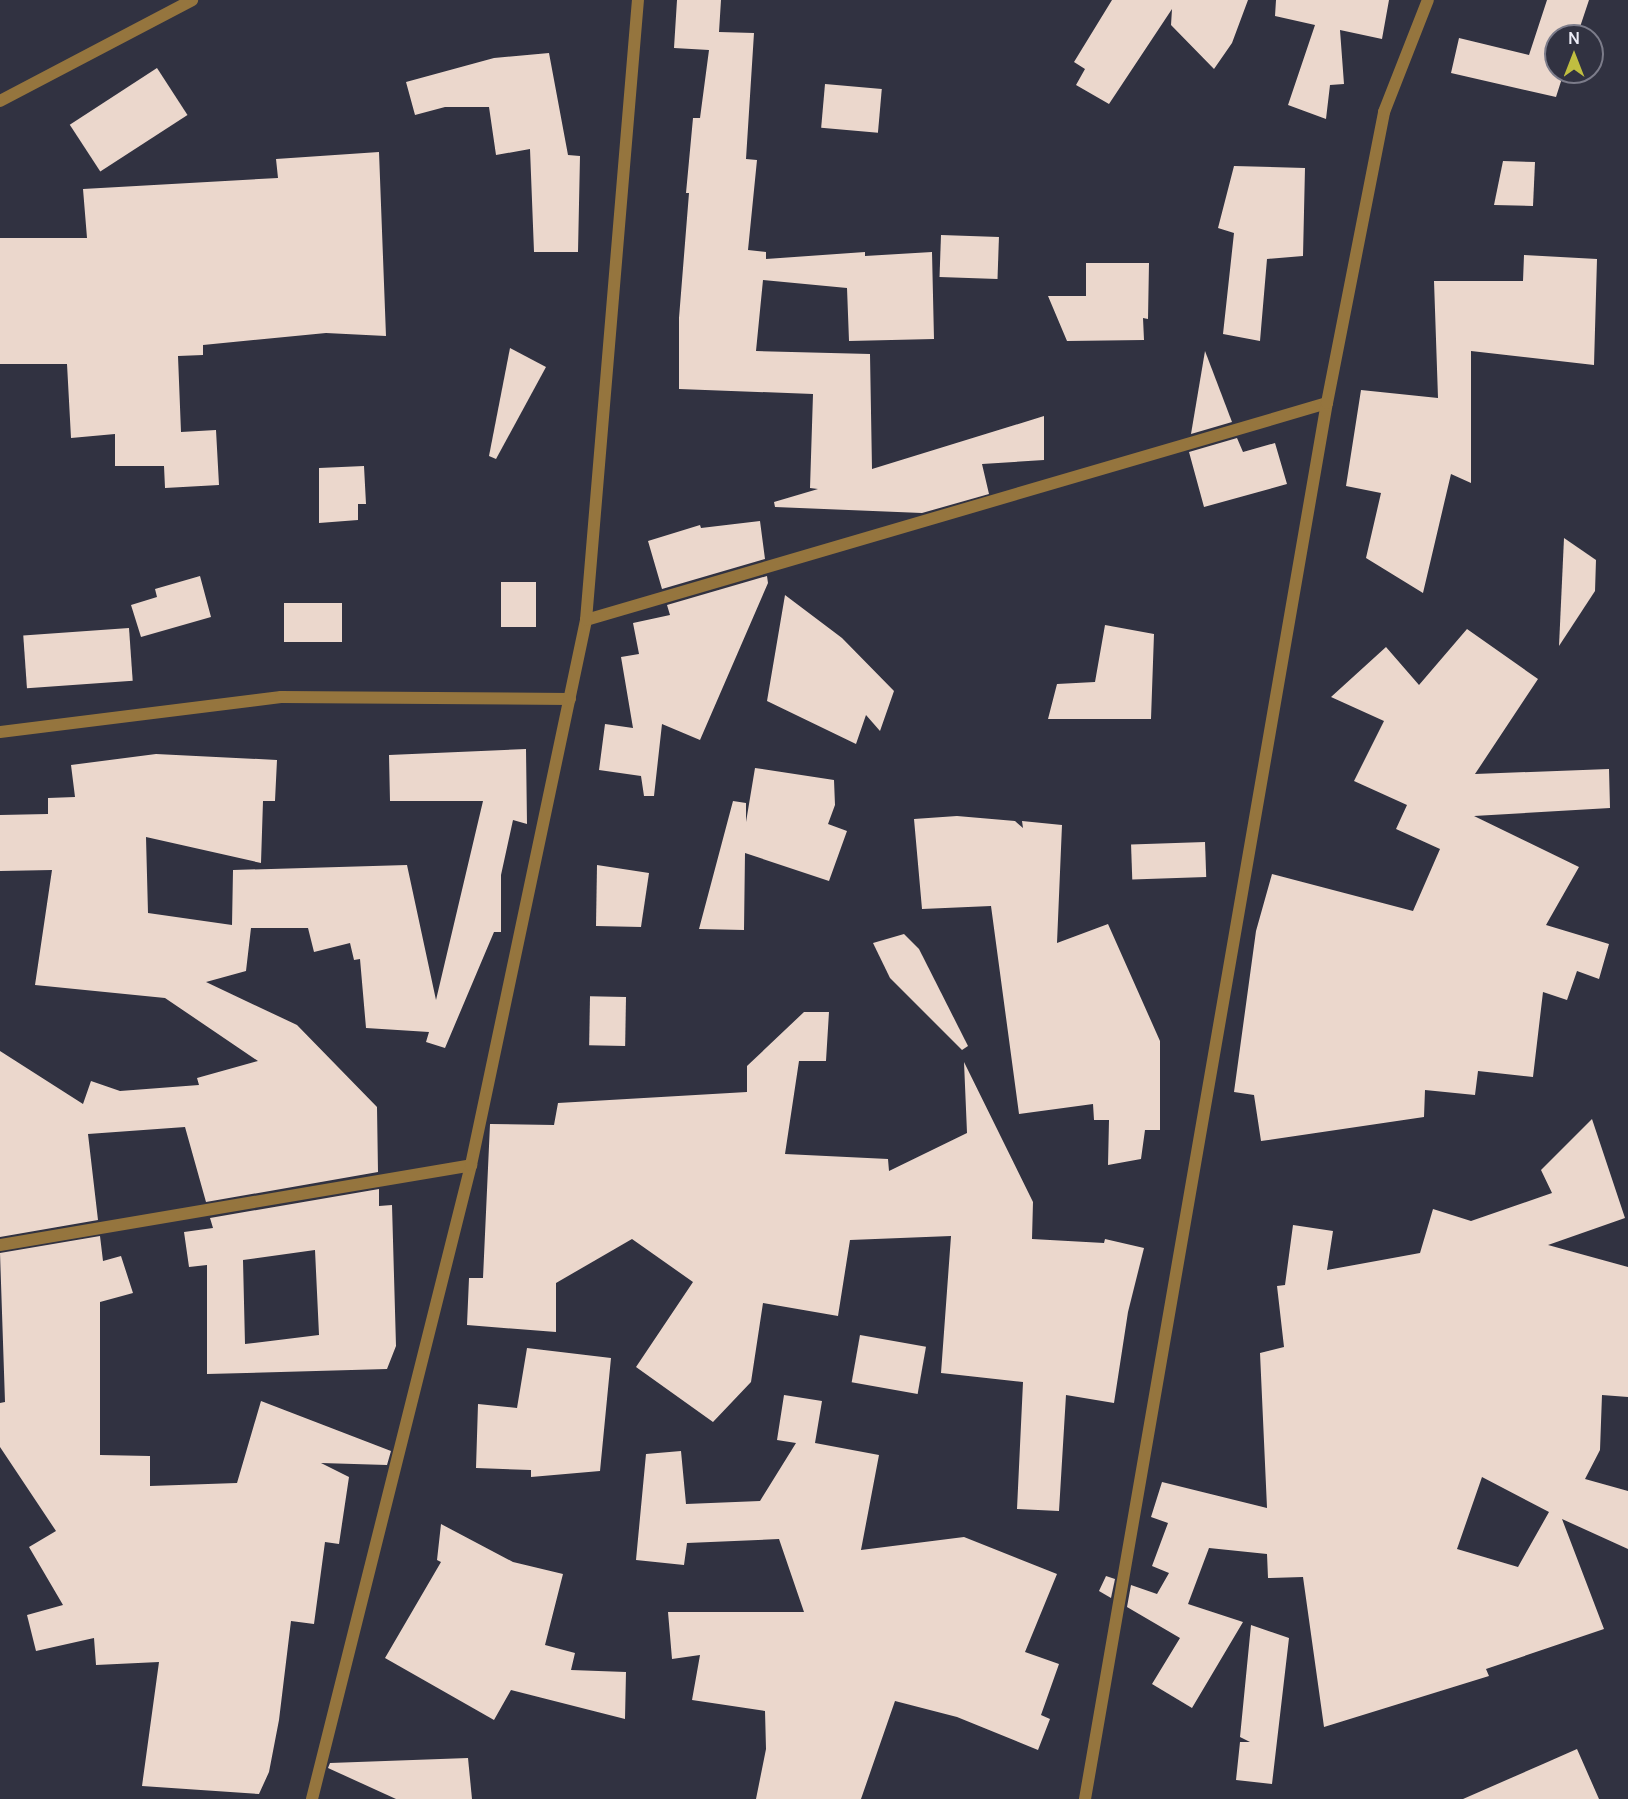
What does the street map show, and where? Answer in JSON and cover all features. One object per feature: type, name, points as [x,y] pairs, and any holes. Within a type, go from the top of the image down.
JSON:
[{"type":"street","points":[[0,102],[192,0]]},
{"type":"street","points":[[312,1799],[471,1165],[586,620],[638,0]]},
{"type":"street","points":[[1085,1799],[1327,403],[1384,112],[1428,0]]},
{"type":"street","points":[[586,620],[1327,403]]},
{"type":"street","points":[[0,732],[281,697],[570,699]]},
{"type":"street","points":[[0,1245],[471,1165]]},
{"type":"building","points":[[677,0],[721,0],[719,32],[754,33],[746,159],[757,160],[748,250],[766,252],[766,259],[865,252],[865,256],[932,252],[934,339],[849,341],[847,288],[763,280],[756,351],[870,354],[872,469],[1044,416],[1044,460],[982,464],[989,494],[922,513],[775,507],[774,502],[818,489],[810,488],[813,394],[679,389],[679,318],[689,193],[686,193],[693,118],[700,118],[709,50],[674,48]]},
{"type":"building","points":[[1112,0],[1248,0],[1232,43],[1214,69],[1171,25],[1172,9],[1109,104],[1076,85],[1085,69],[1074,62]]},
{"type":"building","points":[[1276,0],[1389,0],[1382,39],[1340,30],[1344,84],[1330,85],[1326,119],[1288,105],[1315,25],[1275,16]]},
{"type":"building","points":[[1547,0],[1589,0],[1581,24],[1544,24],[1544,84],[1560,84],[1556,97],[1451,73],[1459,38],[1529,55]]},
{"type":"building","points":[[549,53],[568,155],[580,156],[578,252],[534,252],[530,149],[496,155],[489,107],[445,107],[415,115],[406,82],[494,58]]},
{"type":"building","points":[[157,68],[187,115],[100,172],[70,125]]},
{"type":"building","points":[[825,84],[882,89],[878,133],[821,128]]},
{"type":"building","points":[[379,152],[386,336],[326,333],[203,345],[203,355],[178,356],[181,432],[216,430],[219,485],[165,488],[164,466],[115,466],[115,434],[71,438],[67,364],[0,364],[0,238],[87,238],[83,189],[278,178],[276,159]]},
{"type":"building","points":[[1503,161],[1535,162],[1533,206],[1494,205]]},
{"type":"building","points":[[1234,166],[1305,168],[1303,256],[1267,259],[1260,341],[1223,334],[1234,233],[1218,228]]},
{"type":"building","points":[[941,235],[999,237],[997,279],[940,277]]},
{"type":"building","points":[[1524,255],[1597,259],[1594,365],[1471,351],[1471,483],[1451,474],[1423,593],[1366,558],[1381,493],[1346,486],[1361,390],[1438,398],[1434,281],[1523,281]]},
{"type":"building","points":[[1086,263],[1149,263],[1148,319],[1143,318],[1144,340],[1067,341],[1048,296],[1086,296]]},
{"type":"building","points":[[510,348],[546,367],[496,459],[489,456]]},
{"type":"building","points":[[1205,351],[1232,422],[1191,434]]},
{"type":"building","points":[[1237,438],[1243,452],[1275,443],[1287,484],[1204,507],[1189,452]]},
{"type":"building","points":[[364,466],[366,504],[358,504],[358,520],[319,523],[319,468]]},
{"type":"building","points":[[760,521],[765,559],[662,589],[648,541],[700,525],[701,528]]},
{"type":"building","points":[[1564,538],[1596,560],[1595,591],[1559,646]]},
{"type":"building","points":[[200,576],[211,617],[141,637],[131,605],[157,597],[155,589]]},
{"type":"building","points":[[767,576],[768,583],[700,740],[662,724],[654,796],[644,796],[641,776],[599,770],[605,724],[633,728],[621,657],[639,654],[633,623],[670,615],[667,605]]},
{"type":"building","points":[[501,582],[536,582],[536,627],[501,627]]},
{"type":"building","points":[[785,595],[842,638],[894,691],[880,731],[866,715],[856,744],[767,701]]},
{"type":"building","points":[[284,603],[342,603],[342,642],[284,642]]},
{"type":"building","points":[[1105,625],[1154,634],[1151,719],[1048,719],[1057,684],[1095,682]]},
{"type":"building","points":[[129,628],[133,681],[27,688],[23,635]]},
{"type":"building","points":[[1467,629],[1538,679],[1475,774],[1609,769],[1610,808],[1474,816],[1579,867],[1546,925],[1609,944],[1599,979],[1577,971],[1567,1000],[1543,992],[1533,1077],[1478,1071],[1475,1095],[1425,1090],[1424,1117],[1261,1141],[1254,1095],[1234,1092],[1256,931],[1272,874],[1413,911],[1440,849],[1396,829],[1407,805],[1354,781],[1384,721],[1331,697],[1386,647],[1419,685]]},
{"type":"building","points":[[526,749],[527,824],[513,820],[501,875],[501,932],[494,932],[445,1048],[426,1042],[429,1032],[366,1028],[360,959],[354,960],[350,943],[314,952],[308,928],[251,928],[246,971],[206,982],[297,1025],[377,1107],[378,1172],[206,1202],[185,1127],[88,1134],[98,1220],[0,1237],[0,1051],[83,1104],[91,1081],[120,1091],[199,1085],[197,1078],[258,1061],[165,998],[35,985],[52,870],[0,871],[0,815],[48,814],[48,798],[75,797],[71,765],[156,754],[277,760],[275,801],[263,801],[261,863],[146,837],[148,913],[232,925],[233,870],[407,865],[436,1000],[483,801],[390,801],[389,755]]},
{"type":"building","points":[[755,768],[834,780],[835,805],[828,824],[847,831],[829,881],[745,853],[744,930],[699,929],[733,801],[746,803],[746,822]]},
{"type":"building","points":[[957,816],[1015,821],[1023,828],[1022,821],[1062,825],[1057,943],[1108,924],[1160,1041],[1160,1130],[1145,1130],[1141,1159],[1108,1165],[1109,1120],[1094,1120],[1093,1104],[1019,1114],[991,906],[922,909],[914,819]]},
{"type":"building","points":[[1205,842],[1206,877],[1132,880],[1131,845]]},
{"type":"building","points":[[597,865],[649,873],[641,927],[596,926]]},
{"type":"building","points":[[904,934],[919,949],[968,1046],[962,1050],[890,978],[873,943]]},
{"type":"building","points":[[590,996],[626,997],[625,1046],[589,1045]]},
{"type":"building","points":[[804,1012],[829,1012],[826,1061],[799,1061],[785,1154],[888,1159],[889,1171],[967,1133],[964,1062],[1033,1202],[1032,1239],[1104,1243],[1105,1239],[1144,1248],[1128,1312],[1114,1403],[1066,1395],[1059,1511],[1017,1509],[1023,1382],[941,1373],[951,1236],[850,1240],[838,1316],[763,1303],[751,1382],[713,1422],[636,1367],[693,1282],[632,1239],[556,1283],[556,1332],[467,1325],[469,1278],[483,1278],[490,1124],[554,1125],[558,1103],[747,1092],[747,1066]]},
{"type":"building","points":[[1592,1119],[1625,1218],[1548,1245],[1628,1267],[1628,1397],[1602,1395],[1600,1450],[1585,1479],[1628,1491],[1628,1549],[1562,1519],[1604,1629],[1486,1669],[1489,1676],[1324,1727],[1303,1577],[1268,1578],[1267,1554],[1209,1548],[1188,1604],[1243,1622],[1192,1708],[1152,1684],[1180,1638],[1127,1607],[1131,1585],[1157,1594],[1169,1573],[1152,1566],[1168,1523],[1151,1517],[1162,1482],[1267,1508],[1260,1353],[1284,1347],[1277,1286],[1285,1285],[1293,1225],[1333,1231],[1327,1270],[1420,1253],[1433,1209],[1471,1221],[1552,1193],[1541,1170]],"holes":[[[1482,1477],[1549,1512],[1518,1567],[1457,1549]]]},
{"type":"building","points":[[379,1189],[379,1206],[392,1205],[396,1346],[387,1369],[207,1374],[207,1265],[189,1267],[184,1232],[213,1228],[210,1218]],"holes":[[[315,1250],[319,1335],[245,1344],[243,1260]]]},
{"type":"building","points":[[100,1236],[103,1261],[121,1256],[133,1293],[100,1302],[100,1455],[150,1456],[150,1486],[237,1483],[261,1401],[391,1451],[387,1465],[321,1463],[349,1477],[339,1544],[325,1542],[314,1624],[291,1621],[279,1720],[269,1772],[259,1794],[142,1786],[159,1662],[96,1665],[94,1638],[36,1651],[27,1615],[63,1605],[29,1547],[56,1531],[0,1447],[0,1403],[5,1402],[0,1253]]},
{"type":"building","points":[[860,1335],[926,1347],[918,1394],[852,1382]]},
{"type":"building","points":[[527,1348],[611,1358],[600,1471],[531,1477],[531,1470],[476,1468],[478,1404],[517,1408]]},
{"type":"building","points":[[784,1395],[822,1401],[815,1443],[879,1455],[861,1550],[964,1537],[1057,1574],[1025,1652],[1059,1664],[1041,1715],[1050,1719],[1038,1750],[957,1717],[895,1701],[861,1799],[756,1799],[766,1749],[765,1711],[692,1700],[700,1655],[672,1659],[668,1612],[804,1612],[779,1539],[687,1543],[684,1565],[636,1560],[646,1454],[681,1451],[686,1504],[760,1501],[796,1443],[777,1440]]},
{"type":"building","points":[[441,1524],[513,1562],[563,1574],[545,1645],[575,1653],[571,1670],[626,1672],[625,1719],[511,1690],[494,1720],[385,1658],[441,1562],[437,1560]]},
{"type":"building","points":[[1106,1576],[1115,1579],[1111,1598],[1099,1591]]},
{"type":"building","points":[[1251,1625],[1289,1638],[1272,1784],[1236,1780],[1240,1742],[1250,1742],[1240,1737]]},
{"type":"building","points":[[1577,1749],[1599,1799],[1463,1799],[1543,1764]]},
{"type":"building","points":[[468,1758],[472,1799],[396,1799],[328,1768],[330,1763]]}]
